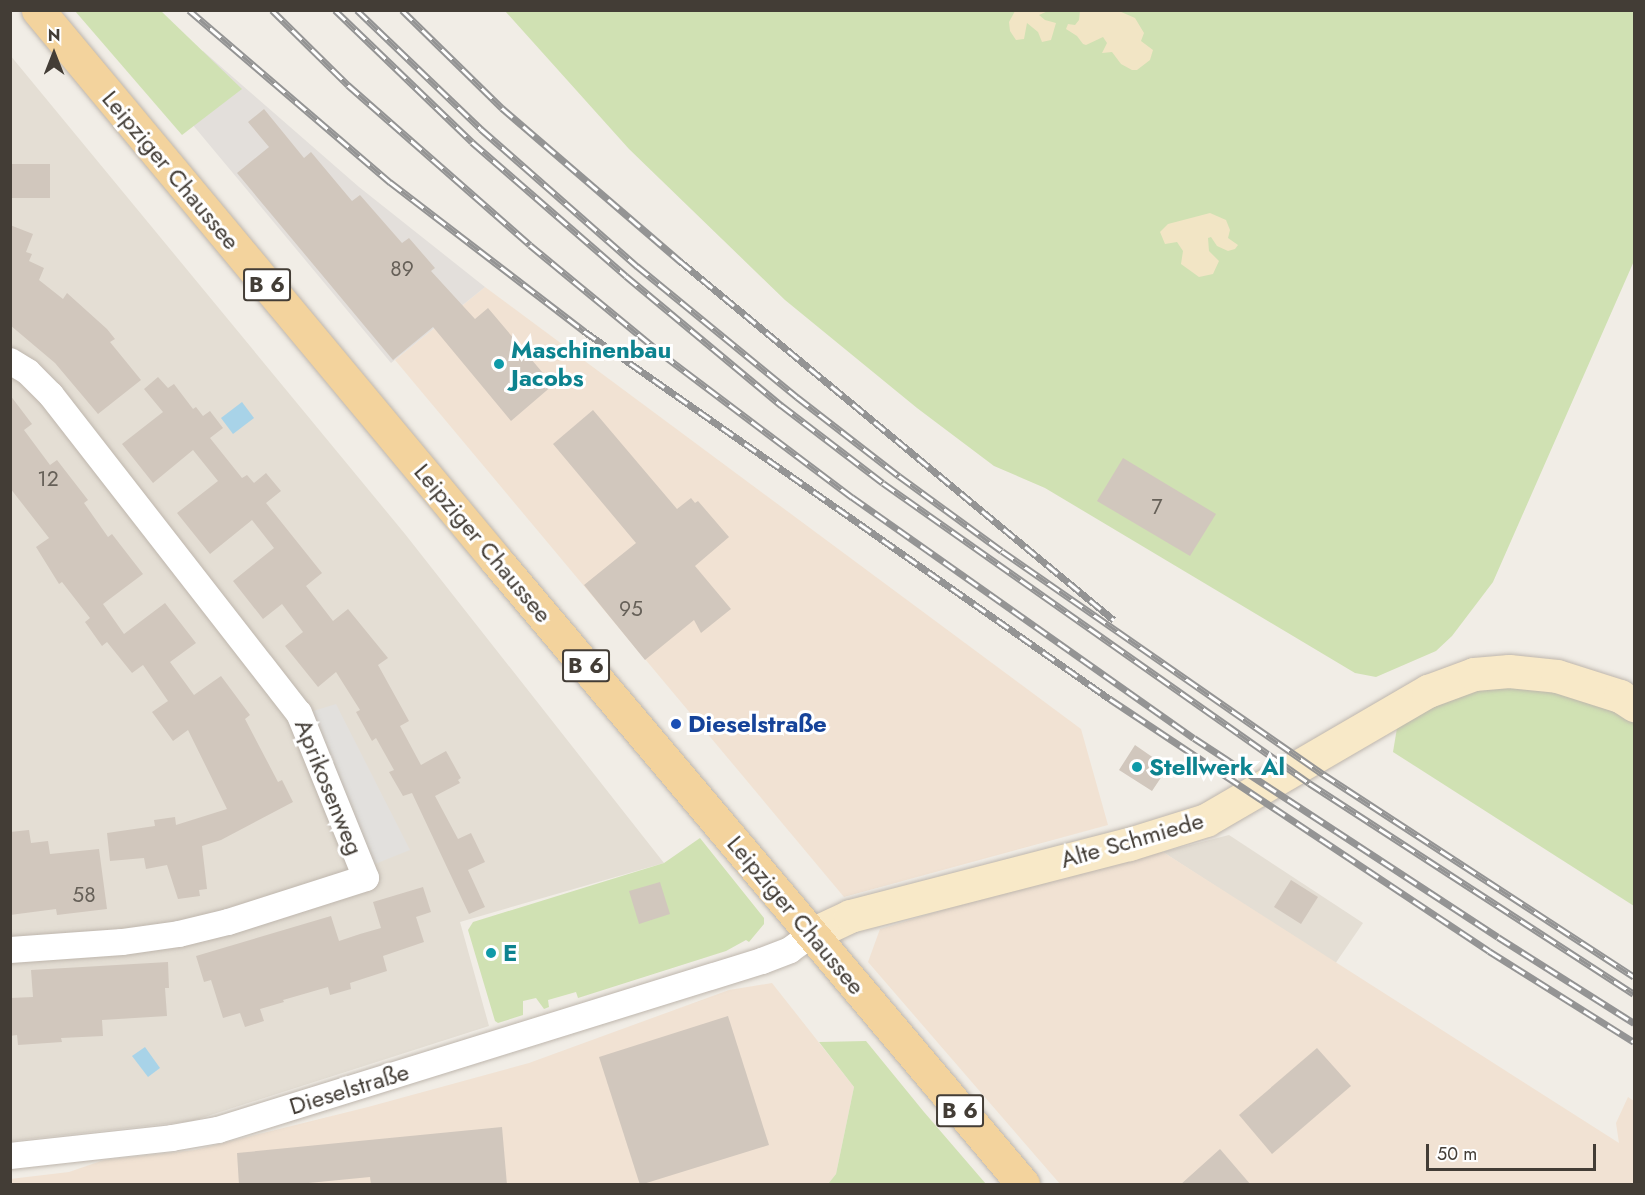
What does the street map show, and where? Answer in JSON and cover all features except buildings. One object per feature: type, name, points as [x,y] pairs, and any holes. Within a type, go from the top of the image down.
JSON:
[{"type":"main road","name":"Leipziger Chaussee","points":[[38,10],[496,560],[1023,1185]]},
{"type":"street","name":"Aprikosenweg","points":[[10,361],[28,372],[51,395],[299,713],[366,878],[228,922],[179,934],[122,942],[10,950]]},
{"type":"street","name":"Alte Schmiede","points":[[812,934],[850,916],[1129,844],[1206,820],[1428,691],[1474,674],[1509,671],[1557,676],[1620,696],[1635,705]]},
{"type":"street","name":"Dieselstraße","points":[[10,1156],[172,1138],[218,1130],[762,961],[790,950],[812,934]]},
{"type":"shaded area","points":[[203,51],[359,187],[485,287],[391,363],[177,106]]},
{"type":"shaded area","points":[[10,55],[405,534],[664,863],[460,922],[489,1026],[192,1121],[11,1141]]},
{"type":"shaded area","points":[[485,287],[1081,729],[1108,825],[844,897],[395,360]]},
{"type":"shaded area","points":[[336,704],[410,850],[370,866],[310,712]]},
{"type":"shaded area","points":[[1229,835],[1363,923],[1335,964],[1163,852]]},
{"type":"shaded area","points":[[1163,852],[1619,1143],[1616,1123],[1628,1097],[1634,1101],[1634,1184],[1060,1184],[868,962],[880,929],[1108,860]]},
{"type":"shaded area","points":[[772,983],[854,1087],[836,1174],[828,1184],[11,1184],[10,1179],[69,1172],[104,1160],[195,1150],[368,1107],[529,1063],[729,990]]},
{"type":"green space","points":[[75,11],[161,11],[242,89],[182,135]]},
{"type":"green space","points":[[505,11],[1634,11],[1634,261],[1493,582],[1452,636],[1436,651],[1376,677],[1355,673],[1045,488],[994,466],[917,408],[785,300],[629,149]]},
{"type":"green space","points":[[1514,682],[1590,696],[1634,723],[1634,906],[1393,752],[1398,722],[1448,693]]},
{"type":"green space","points":[[700,838],[764,918],[764,924],[749,942],[746,940],[726,951],[578,998],[576,992],[548,1000],[549,1007],[544,1009],[536,998],[523,1001],[523,1015],[498,1023],[495,1021],[468,930],[473,922],[664,863]]},
{"type":"green space","points":[[866,1041],[986,1184],[828,1184],[836,1174],[854,1087],[819,1042]]},
{"type":"sand","points":[[1015,11],[1048,11],[1039,15],[1045,20],[1056,23],[1051,40],[1042,42],[1038,32],[1027,23],[1024,39],[1016,40],[1010,31],[1009,22]]},
{"type":"sand","points":[[1080,11],[1119,11],[1135,18],[1144,33],[1141,41],[1153,50],[1150,60],[1137,70],[1132,70],[1121,64],[1112,52],[1102,53],[1107,43],[1103,37],[1086,45],[1083,44],[1077,36],[1066,29],[1068,24],[1075,25],[1079,20]]},
{"type":"sand","points":[[1210,213],[1226,220],[1230,230],[1228,238],[1238,245],[1235,249],[1228,251],[1217,246],[1211,237],[1208,238],[1209,251],[1219,261],[1213,274],[1199,277],[1181,264],[1183,251],[1177,242],[1165,244],[1160,232],[1168,224]]},
{"type":"water","points":[[242,402],[254,418],[233,434],[221,418]]},
{"type":"water","points":[[145,1047],[160,1068],[148,1077],[132,1056]]},
{"type":"railway","points":[[189,10],[390,182],[584,331],[1110,699],[1489,951],[1634,1042]]},
{"type":"railway","points":[[272,10],[348,85],[530,245],[662,354],[852,497],[1194,738],[1634,1023]]},
{"type":"railway","points":[[335,10],[472,142],[626,276],[781,405],[883,483],[1309,783],[1634,994]]},
{"type":"railway","points":[[357,10],[481,129],[637,266],[797,397],[899,476],[1002,551],[1323,774],[1634,977]]},
{"type":"railway","points":[[402,10],[502,108],[680,261],[1114,620]]},
{"type":"place","name":"Maschinenbau Jacobs","points":[[499,364]]},
{"type":"place","name":"Dieselstraße","points":[[676,724]]},
{"type":"place","name":"Stellwerk Al","points":[[1137,767]]},
{"type":"place","name":"E","points":[[491,953]]}]
